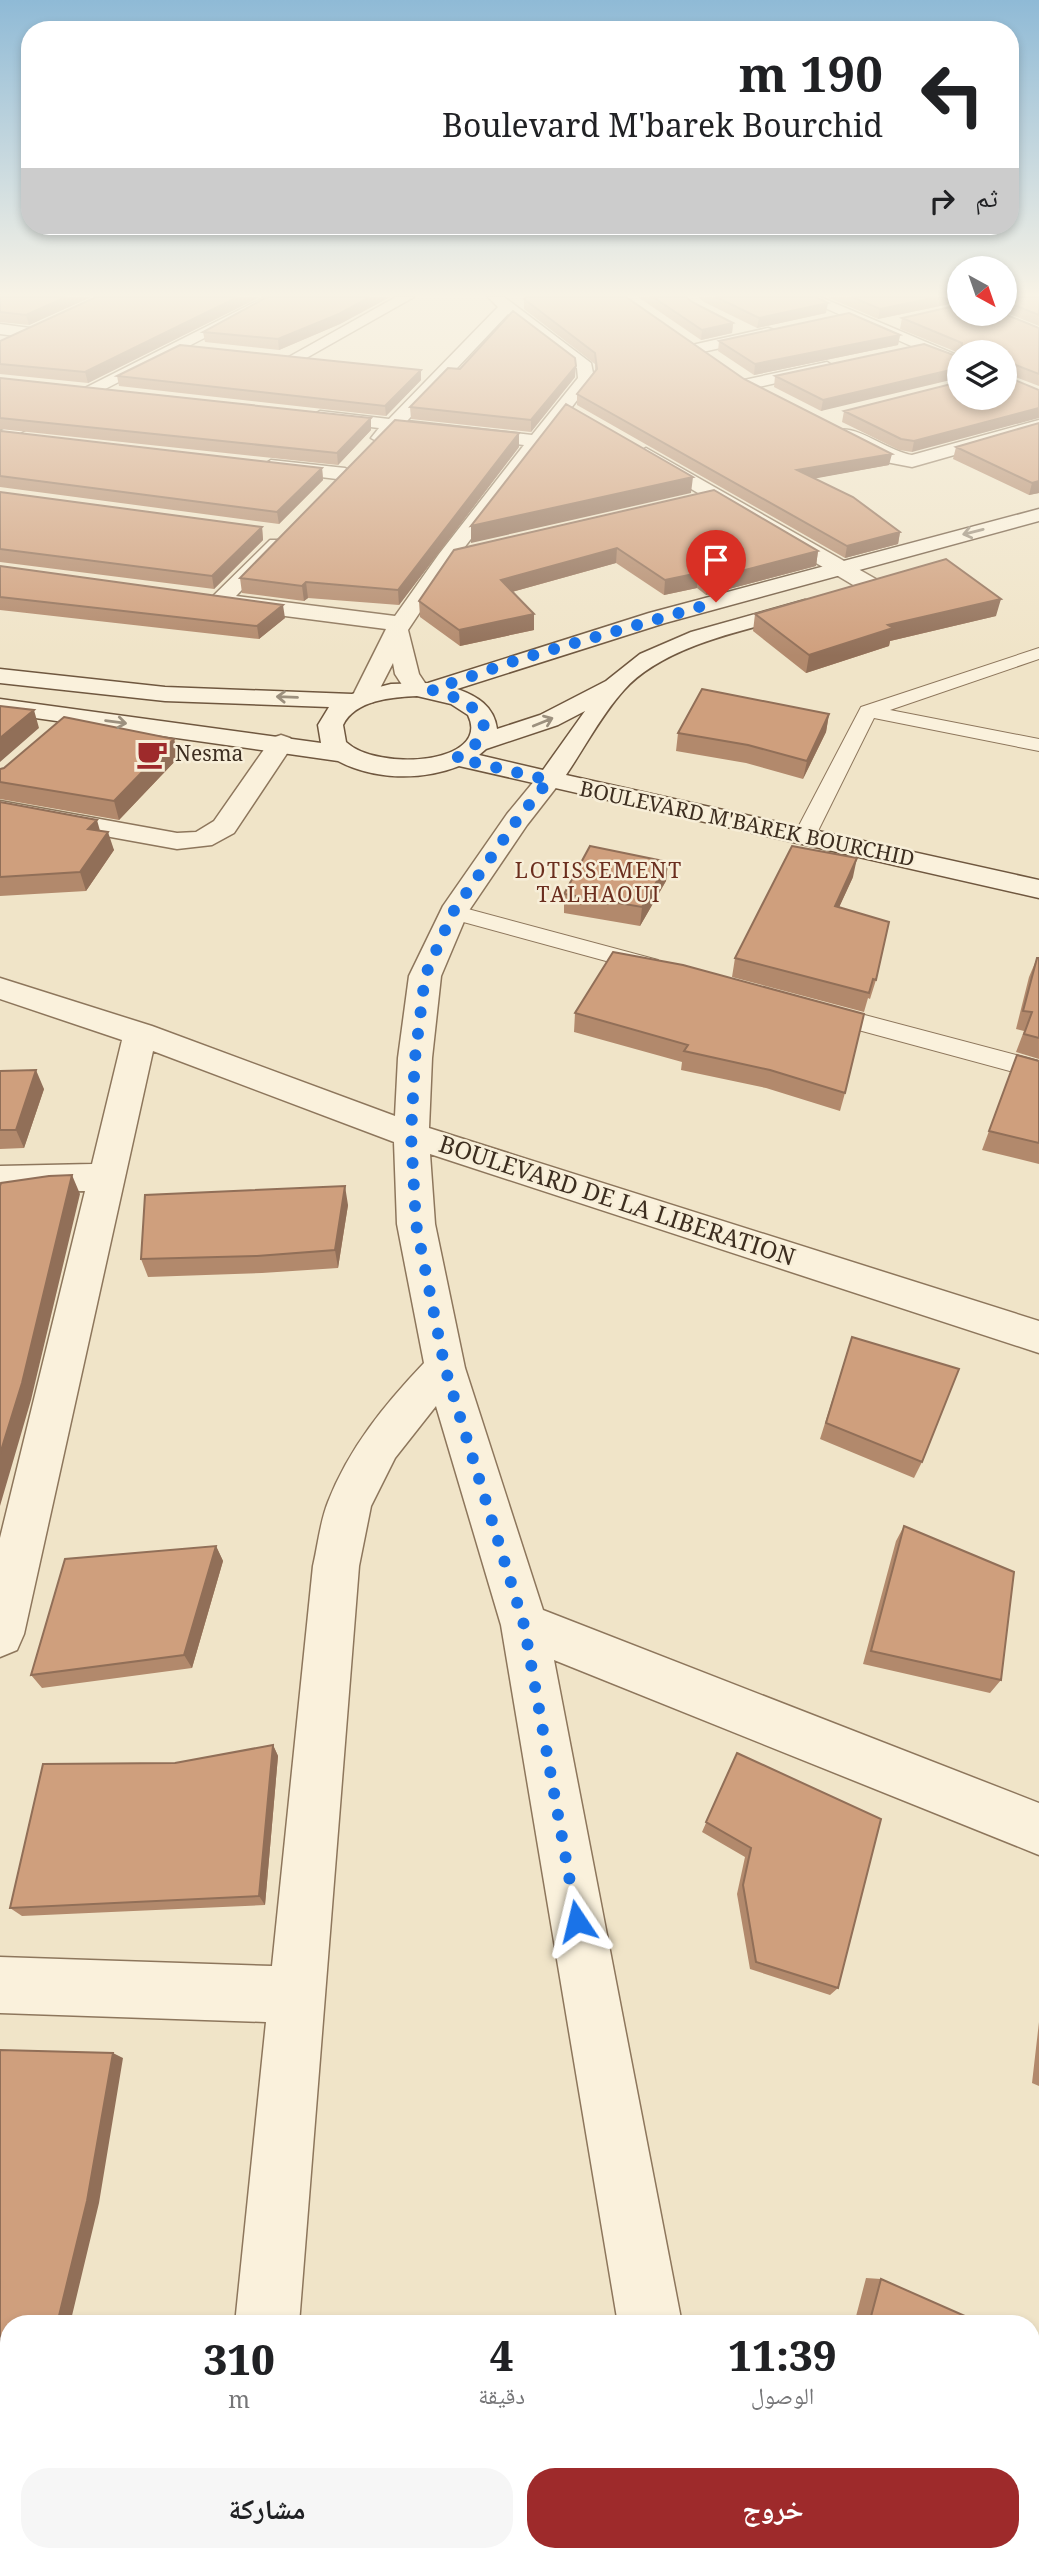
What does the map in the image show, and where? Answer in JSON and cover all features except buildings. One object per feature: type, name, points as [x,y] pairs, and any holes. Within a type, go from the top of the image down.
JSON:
[{"type":"street","points":[[2,436],[41,417]]},
{"type":"street","points":[[319,417],[537,441]]},
{"type":"street","points":[[326,494],[401,417]]},
{"type":"street","points":[[343,754],[333,743],[329,732],[332,720],[360,699],[399,627],[446,558],[555,417]]},
{"type":"street","points":[[578,417],[586,421]]},
{"type":"street","points":[[831,426],[893,457],[912,461],[1039,425]]},
{"type":"street","points":[[2,436],[45,440]]},
{"type":"street","points":[[635,448],[873,587]]},
{"type":"street","points":[[250,463],[354,464]]},
{"type":"street","points":[[692,502],[719,495]]},
{"type":"street","points":[[0,676],[165,694],[360,699],[389,691],[424,690],[520,659],[839,567],[1039,515]]},
{"type":"street","points":[[220,600],[287,534],[260,531]]},
{"type":"street","points":[[446,558],[474,552]]},
{"type":"street","points":[[846,595],[898,579]]},
{"type":"street","points":[[193,597],[399,627]]},
{"type":"street","points":[[6,707],[281,743],[343,754],[376,766],[417,768],[456,758],[478,743],[549,720],[616,684],[648,659],[699,638],[819,602]]},
{"type":"street","points":[[399,627],[407,674],[424,690],[466,701],[477,710],[484,720],[484,732],[478,743]]},
{"type":"street","points":[[6,707],[37,682]]},
{"type":"street","points":[[616,684],[453,912],[425,976],[415,1058],[411,1135],[416,1224],[445,1368],[524,1625],[648,2315]]},
{"type":"street","points":[[51,734],[71,717]]},
{"type":"street","points":[[0,809],[177,841],[199,840],[224,827],[281,743]]},
{"type":"street","name":"BOULEVARD M'BAREK BOURCHID","points":[[456,758],[1039,889]]},
{"type":"street","name":"BOULEVARD DE LA LIBERATION","points":[[0,988],[140,1034],[411,1135],[1039,1337]]},
{"type":"street","points":[[0,1634],[140,1034]]},
{"type":"street","points":[[0,1179],[106,1177]]},
{"type":"street","points":[[268,2315],[336,1566],[349,1504],[380,1445],[403,1413],[445,1368]]},
{"type":"street","points":[[524,1625],[1039,1829]]},
{"type":"street","points":[[0,1985],[298,1995]]},
{"type":"lane","points":[[805,835],[868,711],[1039,653]]},
{"type":"lane","points":[[868,711],[1039,745]]},
{"type":"lane","points":[[453,912],[666,970]]},
{"type":"lane","points":[[799,1006],[1039,1070]]},
{"type":"place","name":"Nesma","points":[[152,754]]},
{"type":"district","name":"LOTISSEMENT TALHAOUI","points":[[599,883]]},
{"type":"route","points":[[577,1921],[524,1625],[445,1368],[416,1224],[411,1135],[415,1058],[425,976],[453,912],[517,820],[549,780],[456,758],[478,743],[484,732],[484,720],[466,701],[432,690],[520,659],[716,602]]}]
